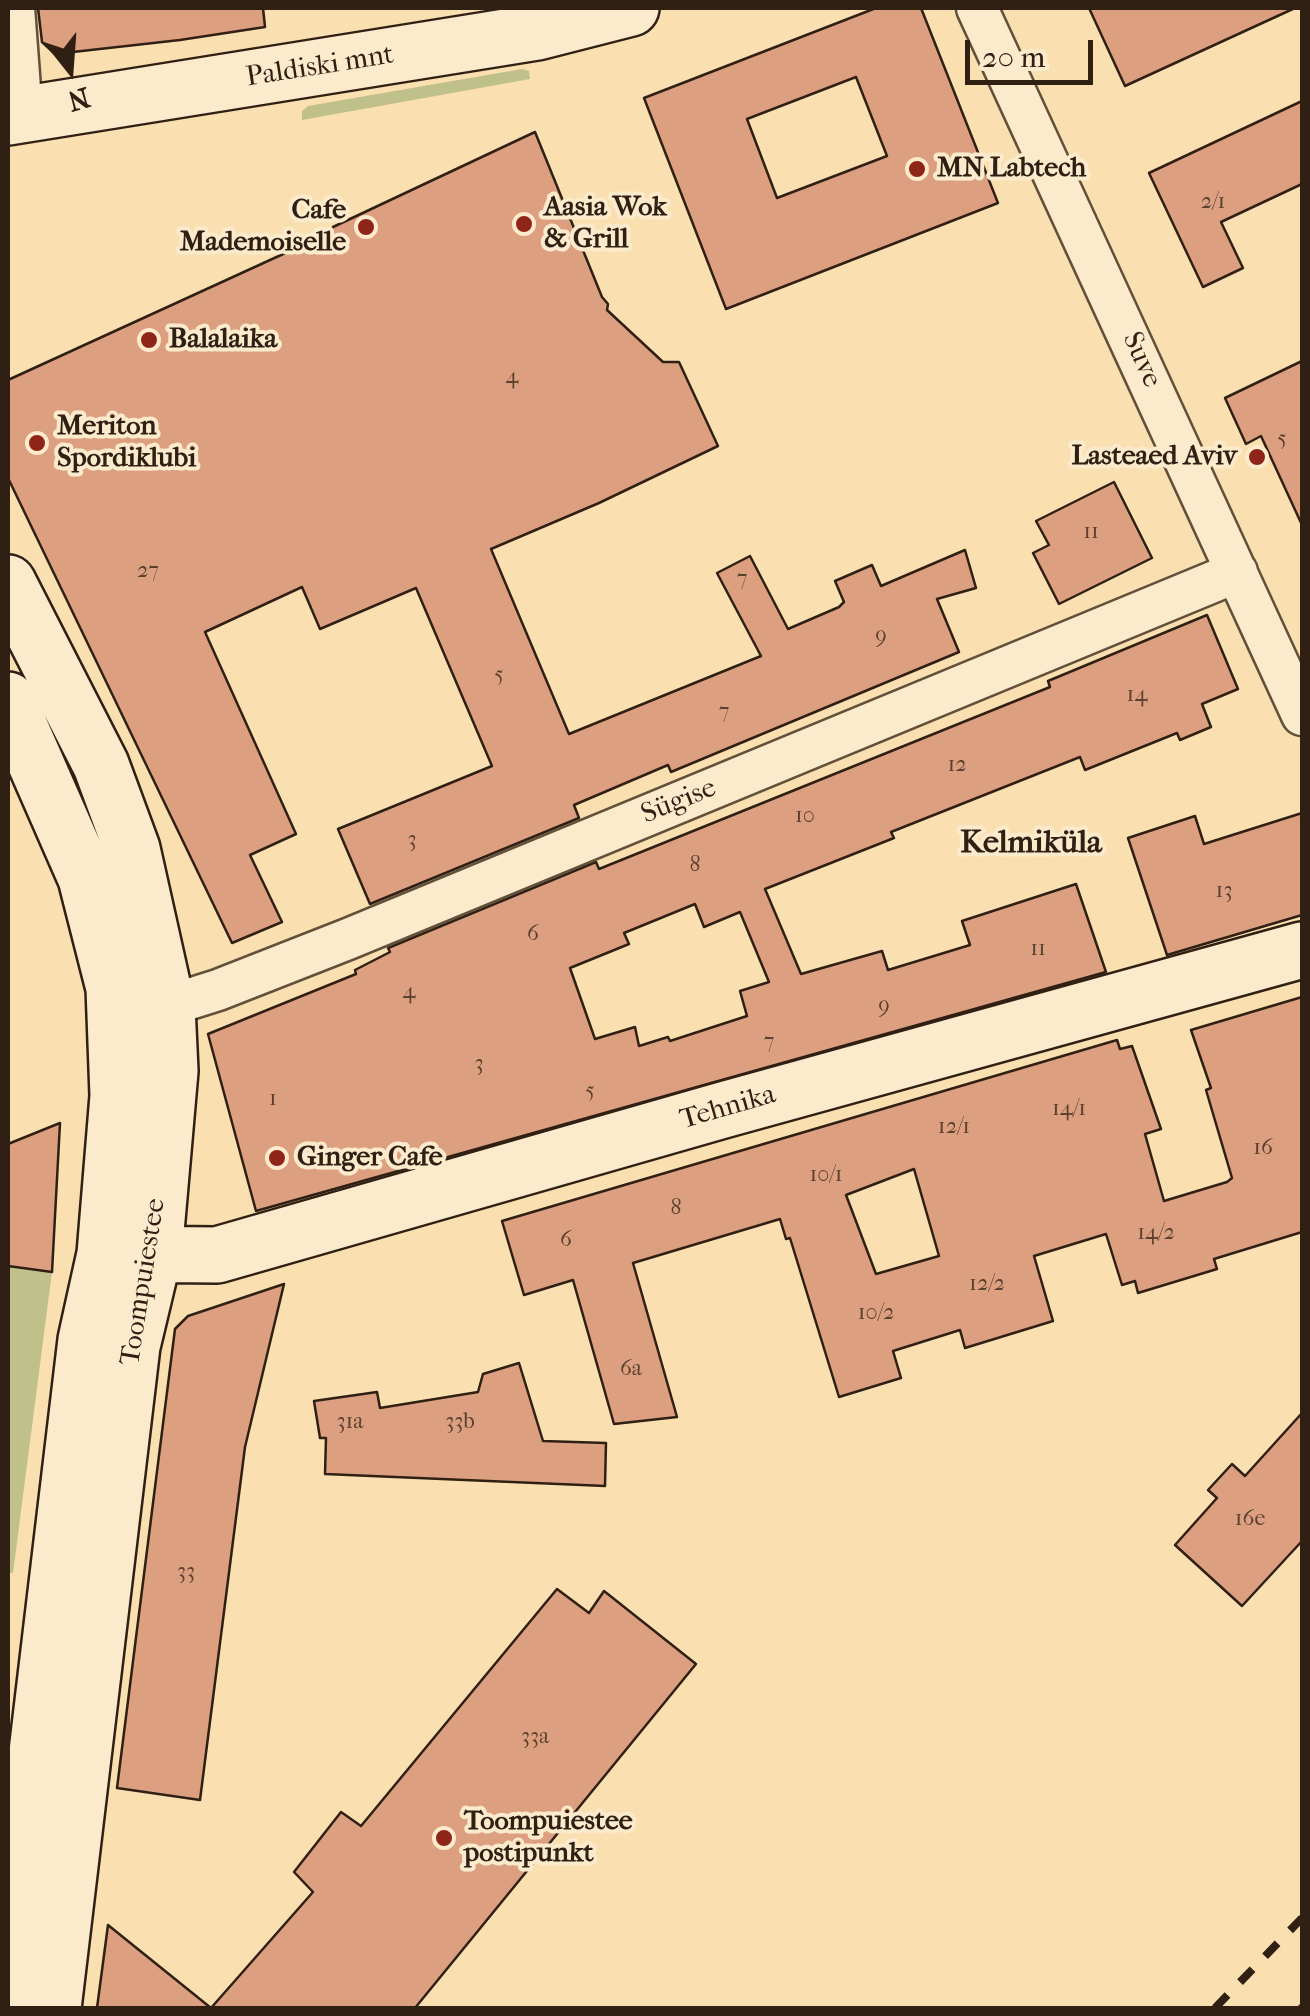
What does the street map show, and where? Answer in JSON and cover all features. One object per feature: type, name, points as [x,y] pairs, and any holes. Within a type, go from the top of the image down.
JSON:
[{"type":"main road","name":"Paldiski mnt","points":[[15,116],[536,32],[631,8]]},
{"type":"main road","name":"Toompuiestee","points":[[8,583],[100,766],[132,849],[142,1014],[118,1096],[132,1346],[53,2008]]},
{"type":"main road","name":"Toompuiestee","points":[[8,700],[86,878],[114,988],[142,1014]]},
{"type":"main road","name":"Tehnika","points":[[129,1254],[217,1254],[1302,950]]},
{"type":"main road","name":"Toompuiestee","points":[[8,1996],[86,1340],[129,1254]]},
{"type":"street","points":[[14,8],[15,116]]},
{"type":"street","name":"Suve","points":[[977,8],[1302,714]]},
{"type":"street","name":"Sügise","points":[[142,1014],[218,990],[348,939],[1237,572]]},
{"type":"green space","points":[[522,69],[529,71],[530,79],[302,120],[302,111],[308,106]]},
{"type":"green space","points":[[8,1266],[52,1272],[13,1573],[8,1573]]},
{"type":"building","points":[[38,8],[263,8],[265,27],[55,54],[42,42]]},
{"type":"building","points":[[876,8],[921,8],[998,203],[726,309],[644,98]],"holes":[[[856,77],[887,156],[777,198],[747,119]]]},
{"type":"building","points":[[1089,8],[1295,8],[1125,86]]},
{"type":"building","points":[[1302,101],[1302,184],[1221,222],[1243,268],[1203,287],[1149,173]]},
{"type":"building","points":[[535,132],[608,304],[607,310],[663,362],[679,362],[718,446],[491,549],[569,734],[761,656],[717,573],[750,556],[788,629],[844,602],[835,581],[872,565],[881,586],[965,550],[976,588],[937,599],[959,652],[671,772],[668,765],[574,805],[579,818],[370,904],[338,829],[492,766],[416,588],[320,629],[302,587],[205,632],[296,834],[250,855],[282,922],[232,943],[8,478],[8,380],[329,233],[333,227]]},
{"type":"building","points":[[1302,361],[1302,525],[1261,436],[1246,444],[1225,398]]},
{"type":"building","points":[[1114,482],[1152,558],[1059,604],[1033,553],[1049,545],[1036,521]]},
{"type":"building","points":[[1207,615],[1238,689],[1202,704],[1211,727],[1180,740],[1177,733],[1085,770],[1080,757],[891,832],[894,838],[765,889],[801,974],[882,951],[888,970],[970,945],[962,921],[1076,884],[1106,972],[256,1211],[208,1034],[356,974],[355,970],[390,952],[388,948],[596,862],[599,869],[1050,687],[1048,681]],"holes":[[[695,904],[704,927],[740,912],[769,982],[740,991],[747,1016],[670,1041],[668,1037],[639,1046],[635,1027],[595,1039],[570,968],[629,944],[624,933]]]},
{"type":"building","points":[[1302,813],[1302,915],[1167,955],[1128,838],[1195,816],[1204,844]]},
{"type":"building","points":[[1302,997],[1302,1232],[1214,1259],[1217,1269],[1138,1293],[1135,1281],[1122,1285],[1106,1234],[1034,1256],[1053,1321],[965,1348],[960,1330],[893,1351],[901,1378],[839,1397],[790,1238],[786,1239],[780,1219],[633,1263],[677,1417],[614,1424],[573,1280],[524,1295],[502,1221],[1117,1040],[1120,1049],[1132,1046],[1161,1129],[1145,1134],[1164,1201],[1227,1182],[1232,1178],[1206,1090],[1211,1088],[1191,1030]],"holes":[[[914,1169],[939,1256],[876,1274],[846,1195]]]},
{"type":"building","points":[[60,1123],[52,1272],[8,1266],[8,1144]]},
{"type":"building","points":[[284,1284],[245,1447],[200,1800],[117,1788],[175,1329],[188,1316]]},
{"type":"building","points":[[519,1363],[543,1441],[606,1443],[605,1486],[325,1474],[326,1438],[320,1438],[314,1401],[377,1392],[380,1408],[478,1392],[483,1374]]},
{"type":"building","points":[[1302,1413],[1302,1541],[1242,1606],[1175,1545],[1217,1498],[1208,1490],[1232,1464],[1245,1476]]},
{"type":"building","points":[[557,1589],[589,1613],[604,1591],[696,1664],[415,2008],[211,2008],[313,1892],[294,1872],[341,1812],[361,1826]]},
{"type":"building","points":[[108,1925],[211,2008],[97,2008]]},
{"type":"railway","points":[[1215,2008],[1302,1918]]},
{"type":"place","name":"MN Labtech","points":[[917,169]]},
{"type":"place","name":"Aasia Wok & Grill","points":[[524,224]]},
{"type":"place","name":"Cafe Mademoiselle","points":[[366,227]]},
{"type":"place","name":"Balalaika","points":[[149,340]]},
{"type":"place","name":"Meriton Spordiklubi","points":[[37,443]]},
{"type":"place","name":"Lasteaed Aviv","points":[[1257,457]]},
{"type":"place","name":"Ginger Cafe","points":[[277,1158]]},
{"type":"place","name":"Toompuiestee postipunkt","points":[[444,1838]]},
{"type":"district","name":"Kelmiküla","points":[[1031,844]]}]
